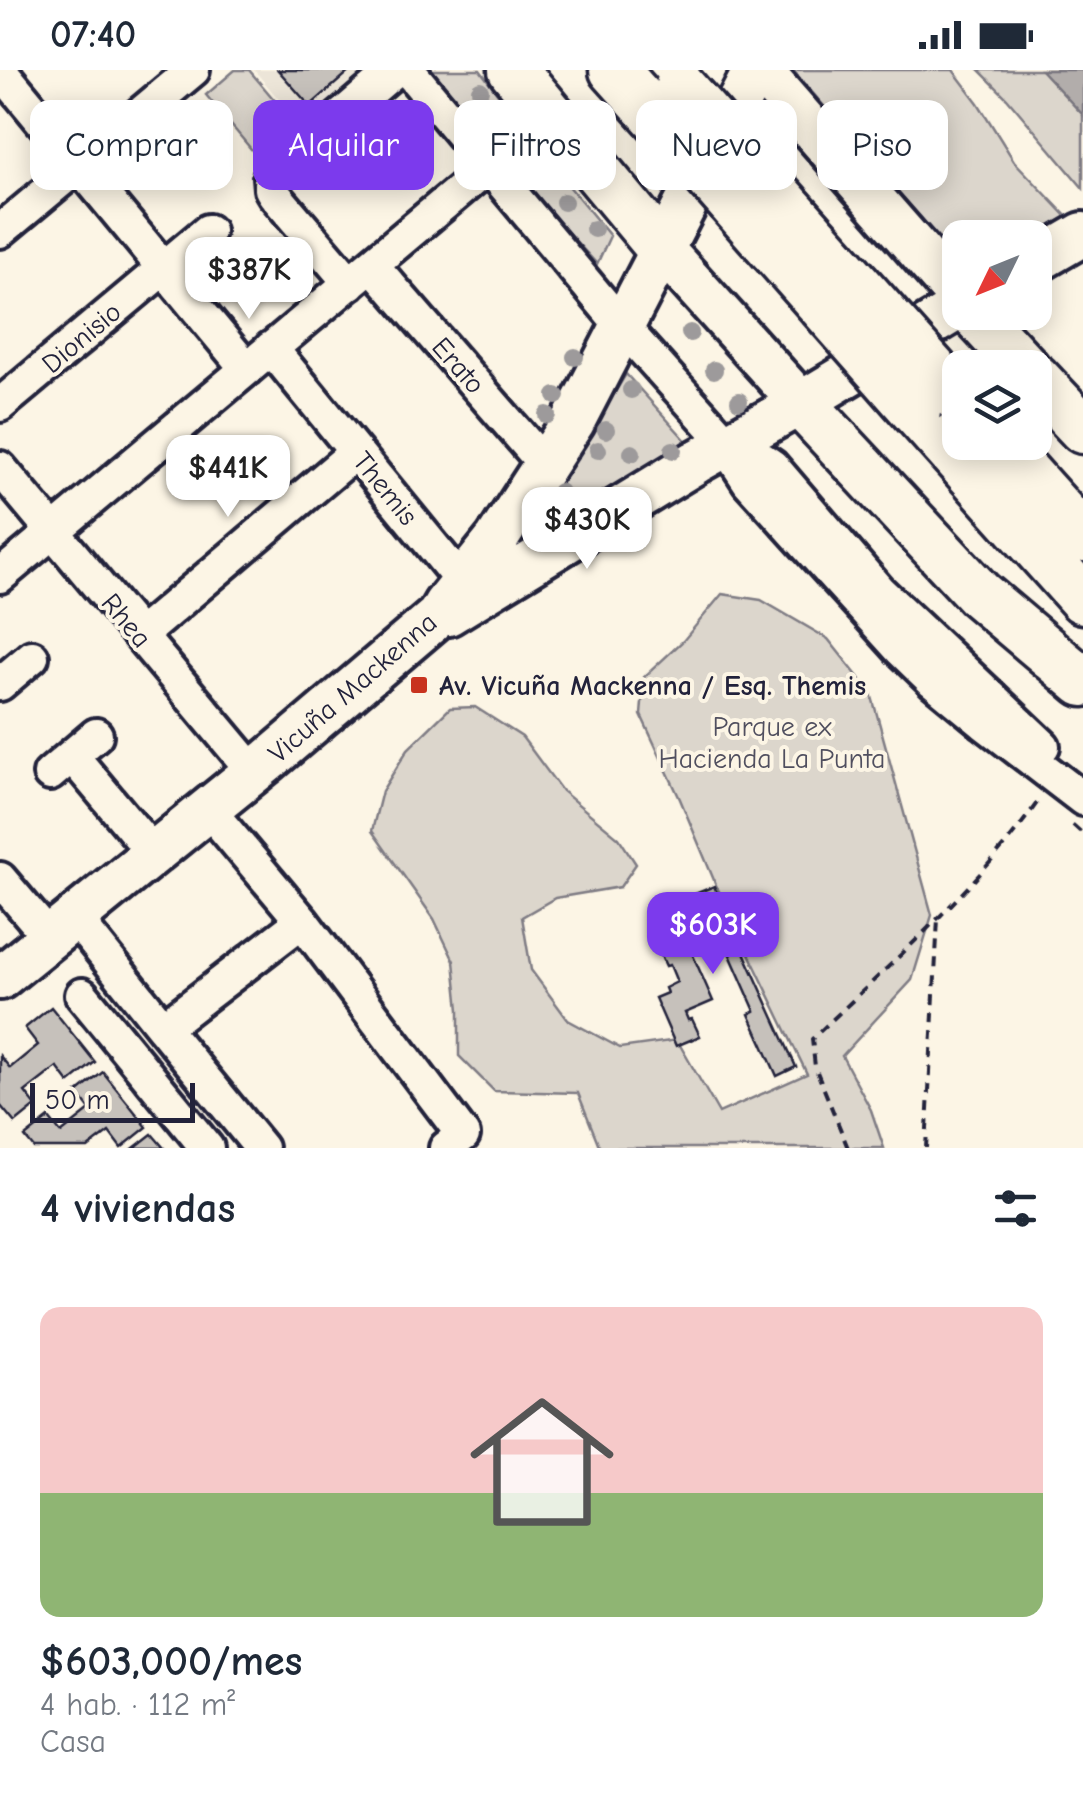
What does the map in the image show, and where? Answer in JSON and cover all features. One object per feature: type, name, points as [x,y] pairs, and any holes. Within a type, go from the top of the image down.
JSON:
[{"type":"highway","points":[[513,70],[662,248]]},
{"type":"highway","points":[[614,70],[675,138],[938,406]]},
{"type":"highway","points":[[673,78],[938,406],[1083,599]]},
{"type":"highway","points":[[990,330],[1008,350]]},
{"type":"highway","points":[[1052,396],[1083,429]]},
{"type":"highway","points":[[801,403],[979,594],[1083,682]]},
{"type":"highway","points":[[1014,460],[1083,537]]},
{"type":"main road","name":"Vicuña Mackenna","points":[[0,978],[254,772],[450,599],[497,539],[573,422],[758,70]]},
{"type":"main road","points":[[758,70],[942,278]]},
{"type":"main road","points":[[1052,252],[1083,234]]},
{"type":"main road","points":[[662,248],[801,403]]},
{"type":"main road","points":[[450,599],[452,613],[942,318]]},
{"type":"street","name":"Themis","points":[[0,70],[30,105]]},
{"type":"street","points":[[157,100],[193,70]]},
{"type":"street","name":"Erato","points":[[395,70],[270,177],[274,194],[361,274],[546,466]]},
{"type":"street","points":[[408,70],[454,125]]},
{"type":"street","points":[[0,232],[49,190]]},
{"type":"street","name":"Themis","points":[[101,190],[164,268],[356,452],[450,599]]},
{"type":"street","points":[[0,576],[461,190]]},
{"type":"street","points":[[509,190],[622,326],[728,444],[753,453],[772,466],[880,591],[1023,726],[1083,799]]},
{"type":"street","name":"Dionisio","points":[[0,405],[208,231]]},
{"type":"street","points":[[140,635],[356,452]]},
{"type":"street","name":"Rhea","points":[[0,468],[254,772]]},
{"type":"street","points":[[72,755],[154,854]]},
{"type":"street","points":[[208,809],[302,922],[463,1135],[446,1148]]},
{"type":"street","points":[[0,879],[63,928],[163,1028],[261,1148]]},
{"type":"street","points":[[163,1028],[302,922]]},
{"type":"street","points":[[82,995],[207,1148]]},
{"type":"path","points":[[848,1148],[815,1067],[812,1039],[938,918],[1021,826],[1068,782]]},
{"type":"path","points":[[926,1148],[938,918]]},
{"type":"shaded area","points":[[254,70],[375,70],[340,100],[280,100]]},
{"type":"shaded area","points":[[1041,70],[1083,70],[1083,115]]},
{"type":"green space","points":[[235,70],[249,70],[274,100],[253,100],[253,151],[233,127],[233,100],[210,100],[206,95]]},
{"type":"green space","points":[[428,70],[480,70],[502,100],[454,100]]},
{"type":"green space","points":[[793,70],[953,70],[1014,161],[1069,219],[1052,228],[1052,220],[942,220],[942,243],[896,190],[948,190],[948,100],[819,100]]},
{"type":"green space","points":[[979,70],[1083,70],[1083,188],[1007,98]]},
{"type":"green space","points":[[529,190],[572,190],[610,236],[597,264]]},
{"type":"green space","points":[[626,374],[689,444],[530,533]]},
{"type":"green space","name":"Parque ex Hacienda La Punta","points":[[722,594],[761,600],[828,639],[871,693],[932,915],[912,980],[842,1056],[871,1110],[884,1148],[600,1148],[578,1093],[494,1091],[459,1056],[454,961],[434,919],[372,831],[382,791],[408,749],[450,708],[475,707],[522,737],[562,791],[619,838],[636,864],[620,887],[555,898],[522,917],[531,970],[568,1020],[620,1048],[677,1040],[719,1113],[807,1074],[716,885],[641,715],[644,677],[683,641]]},
{"type":"building","points":[[278,70],[351,70],[317,100],[305,100]]},
{"type":"building","points":[[714,886],[796,1067],[777,1076],[749,1014],[755,1011],[723,939],[692,953],[713,1001],[685,1013],[700,1036],[676,1046],[655,998],[667,993],[665,988],[677,982],[655,942],[694,924],[683,899]]},
{"type":"building","points":[[51,1007],[95,1062],[69,1083],[57,1067],[25,1092],[36,1106],[15,1123],[0,1105],[0,1056],[10,1068],[38,1045],[25,1028]]},
{"type":"building","points":[[103,1072],[147,1127],[121,1148],[109,1132],[88,1148],[34,1148],[25,1137],[49,1118],[61,1133],[90,1110],[77,1093]]},
{"type":"building","points":[[152,1134],[164,1148],[134,1148]]},
{"type":"place","name":"Av. Vicuña Mackenna / Esq. Themis","points":[[419,685]]}]
